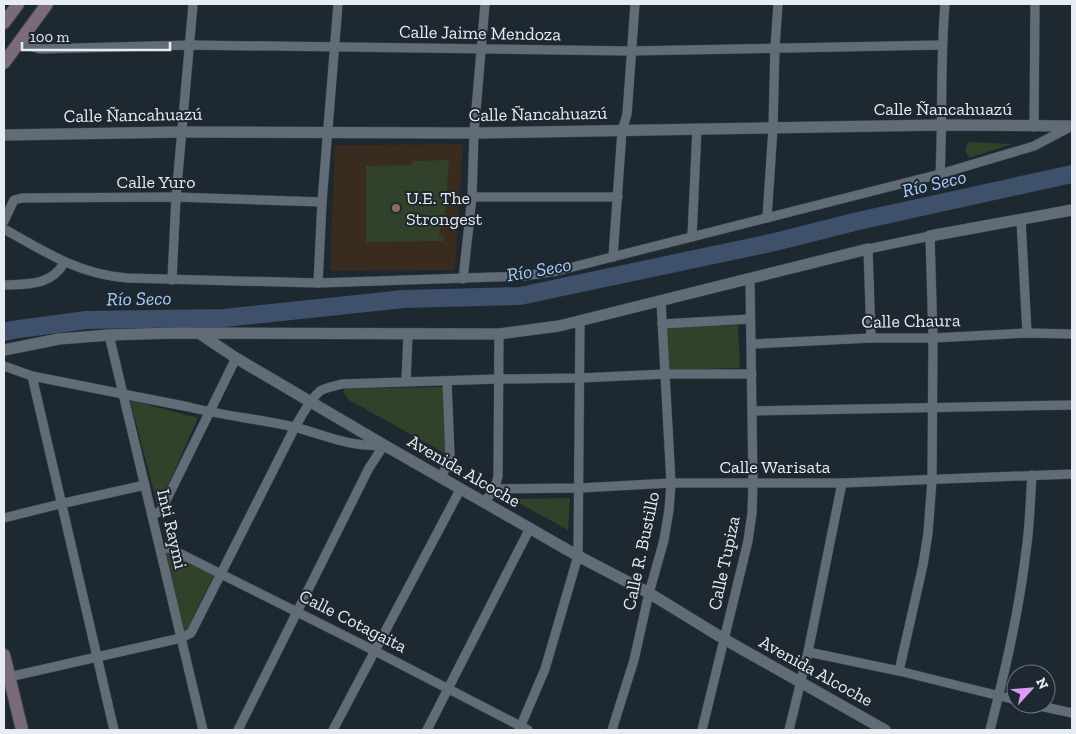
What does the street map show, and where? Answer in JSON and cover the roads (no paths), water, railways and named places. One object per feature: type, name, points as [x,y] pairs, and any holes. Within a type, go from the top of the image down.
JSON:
[{"type":"main road","points":[[4,23],[18,4]]},
{"type":"main road","points":[[4,63],[47,4]]},
{"type":"main road","points":[[4,655],[22,730]]},
{"type":"street","points":[[172,280],[176,198],[193,4]]},
{"type":"street","points":[[318,283],[322,202],[338,4]]},
{"type":"street","points":[[463,279],[472,197],[474,133],[484,4]]},
{"type":"street","points":[[613,257],[622,131],[627,114],[630,51],[635,4]]},
{"type":"street","points":[[767,218],[778,4]]},
{"type":"street","points":[[940,174],[942,125],[941,45],[944,4]]},
{"type":"street","points":[[1034,127],[1035,4]]},
{"type":"street","name":"Calle Jaime Mendoza","points":[[19,43],[40,49],[190,45],[630,51],[941,45]]},
{"type":"street","name":"Calle Ñancahuazú","points":[[4,135],[328,131],[474,133],[942,125],[1071,126]]},
{"type":"street","points":[[4,229],[64,263],[106,276],[172,280],[318,283],[524,276],[557,271],[940,174],[1034,146],[1071,126]]},
{"type":"street","points":[[692,237],[697,128]]},
{"type":"street","points":[[472,197],[618,197]]},
{"type":"street","name":"Calle Yuro","points":[[4,221],[17,199],[176,198],[322,202]]},
{"type":"street","points":[[4,350],[59,339],[109,335],[499,334],[558,326],[868,249],[1072,210]]},
{"type":"street","points":[[1021,220],[1027,333]]},
{"type":"street","points":[[899,671],[923,565],[928,533],[932,480],[933,338],[930,236]]},
{"type":"street","points":[[868,249],[871,338]]},
{"type":"street","points":[[4,285],[40,282],[53,277],[64,263]]},
{"type":"street","name":"Calle Tupiza","points":[[702,730],[748,542],[752,513],[753,411],[750,279]]},
{"type":"street","name":"Calle R. Bustillo","points":[[612,730],[634,660],[664,540],[669,510],[671,483],[661,301]]},
{"type":"street","points":[[662,324],[750,319]]},
{"type":"street","points":[[523,729],[545,668],[578,556],[580,320]]},
{"type":"street","name":"Calle Chaura","points":[[752,344],[1027,333],[1072,334]]},
{"type":"street","name":"Avenida Alcoche","points":[[200,334],[236,358],[384,445],[578,556],[649,594],[801,682],[871,726],[885,730]]},
{"type":"street","points":[[406,382],[408,334]]},
{"type":"street","points":[[484,502],[495,489],[498,476],[499,334]]},
{"type":"street","name":"Inti Raymi","points":[[109,335],[203,730]]},
{"type":"street","points":[[152,515],[159,512],[162,508],[236,358]]},
{"type":"street","points":[[4,366],[32,376],[209,412],[295,427],[332,439],[366,447],[384,445]]},
{"type":"street","points":[[9,678],[181,638],[191,633],[295,427],[320,391],[342,384],[666,374],[752,374]]},
{"type":"street","points":[[32,376],[60,504],[114,730]]},
{"type":"street","points":[[441,477],[450,456],[447,381]]},
{"type":"street","points":[[753,411],[1072,405]]},
{"type":"street","points":[[238,730],[369,468],[384,445]]},
{"type":"street","name":"Calle Warisata","points":[[495,489],[580,488],[671,483],[842,483],[1072,474]]},
{"type":"street","points":[[990,730],[1012,635],[1027,550],[1032,475]]},
{"type":"street","points":[[789,730],[808,652],[842,483]]},
{"type":"street","points":[[4,518],[145,485]]},
{"type":"street","points":[[334,730],[461,488]]},
{"type":"street","points":[[427,730],[530,528]]},
{"type":"street","name":"Calle Cotagaita","points":[[160,549],[170,548],[222,573],[375,650],[523,729]]},
{"type":"street","points":[[808,652],[899,671],[1006,698]]},
{"type":"street","points":[[1056,709],[1072,713]]},
{"type":"waterway","name":"Río Seco","points":[[4,332],[86,320],[224,318],[404,299],[520,296],[775,242],[858,221],[1072,174]]},
{"type":"place","name":"U.E. The Strongest","points":[[396,208]]}]
